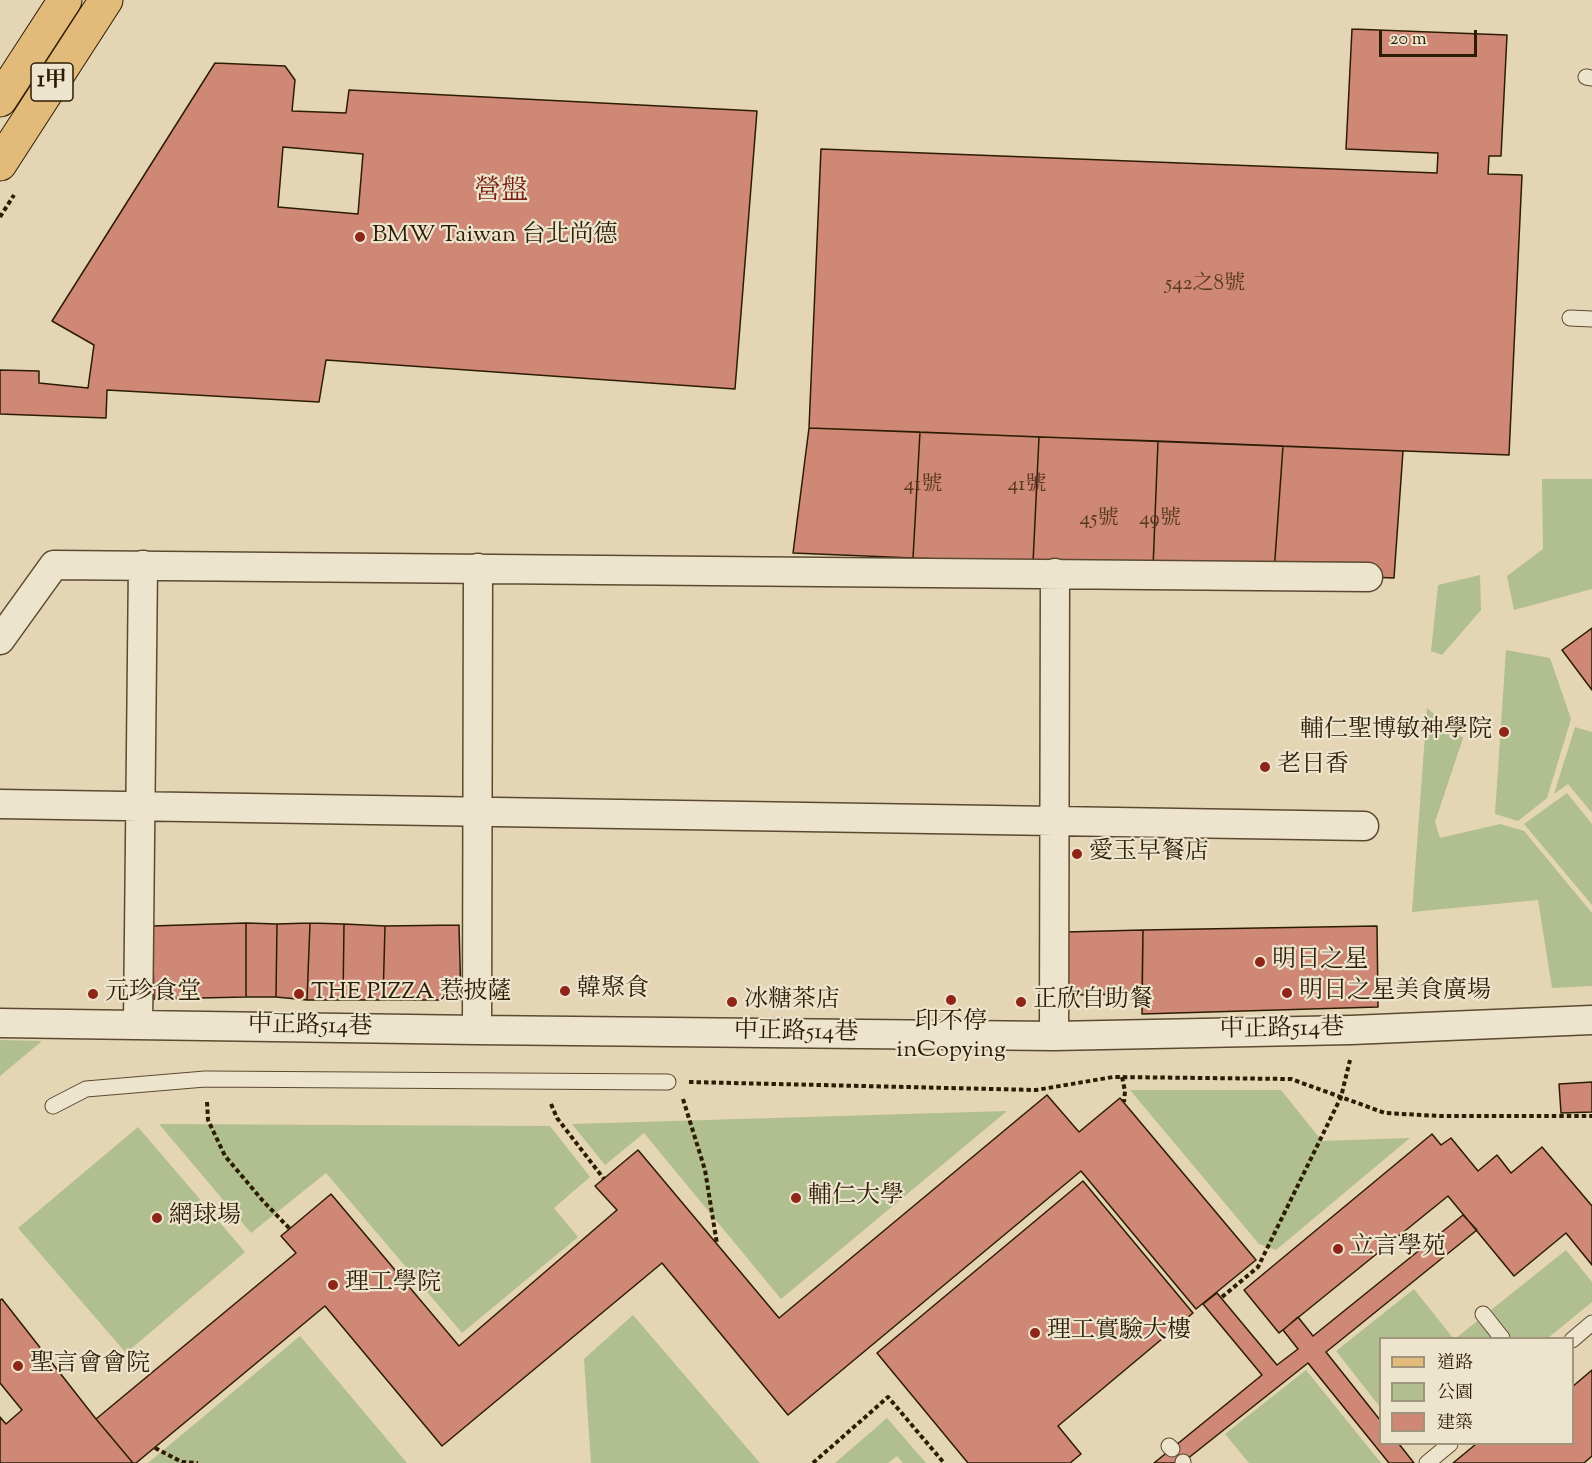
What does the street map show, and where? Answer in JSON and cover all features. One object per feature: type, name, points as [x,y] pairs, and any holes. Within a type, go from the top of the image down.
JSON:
[{"type":"main road","name":"1甲","points":[[0,100],[64,0]]},
{"type":"main road","name":"1甲","points":[[0,164],[106,0]]},
{"type":"street","points":[[0,640],[54,565],[1368,577]]},
{"type":"street","points":[[138,1025],[143,565]]},
{"type":"street","points":[[477,1030],[478,568]]},
{"type":"street","points":[[1054,1036],[1055,573]]},
{"type":"street","points":[[0,804],[1364,826]]},
{"type":"street","name":"中正路514巷","points":[[0,1023],[1054,1036],[1351,1030],[1592,1020]]},
{"type":"lane","points":[[1570,318],[1592,319]]},
{"type":"lane","points":[[53,1106],[86,1089],[205,1079],[673,1082]]},
{"type":"lane","points":[[1483,1314],[1501,1337]]},
{"type":"lane","points":[[1574,1338],[1592,1323]]},
{"type":"lane","points":[[1427,1463],[1448,1445]]},
{"type":"path","points":[[1222,1297],[1258,1267],[1341,1096],[1352,1052]]},
{"type":"path","points":[[717,1244],[705,1170],[673,1082],[1036,1090],[1113,1077],[1291,1079],[1385,1113],[1440,1116],[1592,1116]]},
{"type":"path","points":[[1122,1077],[1125,1091],[1124,1102]]},
{"type":"path","points":[[205,1079],[208,1120],[225,1155],[263,1201],[290,1228]]},
{"type":"path","points":[[542,1082],[556,1118],[604,1179]]},
{"type":"path","points":[[813,1463],[888,1397],[944,1463]]},
{"type":"path","points":[[155,1448],[182,1462],[198,1463]]},
{"type":"green space","points":[[1542,479],[1592,479],[1592,589],[1514,610],[1507,576],[1543,549]]},
{"type":"green space","points":[[1480,575],[1481,610],[1442,655],[1431,651],[1438,585]]},
{"type":"green space","points":[[1506,650],[1550,658],[1571,719],[1547,798],[1518,821],[1495,814]]},
{"type":"green space","points":[[1427,708],[1463,738],[1435,822],[1440,838],[1500,824],[1524,831],[1592,913],[1592,986],[1552,988],[1538,900],[1412,912]]},
{"type":"green space","points":[[1575,727],[1592,732],[1592,813],[1568,784],[1554,794]]},
{"type":"green space","points":[[1567,793],[1592,824],[1592,905],[1524,824]]},
{"type":"green space","points":[[0,1040],[42,1041],[0,1076]]},
{"type":"green space","points":[[1130,1090],[1281,1090],[1322,1141],[1410,1138],[1276,1250],[1259,1244]]},
{"type":"green space","points":[[1007,1111],[781,1299],[644,1133],[605,1165],[572,1124]]},
{"type":"green space","points":[[159,1124],[550,1126],[590,1177],[554,1208],[578,1237],[462,1333],[326,1173],[251,1233]]},
{"type":"green space","points":[[138,1127],[245,1252],[126,1353],[18,1228]]},
{"type":"green space","points":[[1566,1250],[1592,1282],[1592,1302],[1549,1337],[1457,1337]]},
{"type":"green space","points":[[1414,1289],[1452,1337],[1379,1337],[1379,1406],[1336,1351]]},
{"type":"green space","points":[[633,1315],[760,1463],[591,1463],[584,1359]]},
{"type":"green space","points":[[300,1336],[407,1463],[148,1463]]},
{"type":"green space","points":[[1306,1370],[1381,1463],[1249,1463],[1225,1434]]},
{"type":"green space","points":[[887,1418],[926,1463],[903,1463],[897,1456],[888,1463],[835,1463]]},
{"type":"building","points":[[1352,29],[1507,35],[1501,156],[1489,156],[1488,174],[1522,175],[1509,455],[809,428],[821,149],[1437,173],[1438,153],[1346,149]]},
{"type":"building","points":[[215,63],[285,66],[295,80],[292,111],[346,113],[349,90],[757,111],[735,389],[326,360],[319,402],[107,390],[106,418],[0,414],[0,370],[39,371],[39,383],[88,388],[94,345],[52,321]],"holes":[[[283,147],[363,154],[358,214],[278,207]]]},
{"type":"building","points":[[809,428],[920,432],[913,558],[793,553]]},
{"type":"building","points":[[920,432],[1039,437],[1033,563],[913,558]]},
{"type":"building","points":[[1039,437],[1158,441],[1153,568],[1033,563]]},
{"type":"building","points":[[1158,441],[1283,446],[1274,573],[1153,568]]},
{"type":"building","points":[[1283,446],[1403,451],[1394,578],[1274,573]]},
{"type":"building","points":[[1592,628],[1592,690],[1562,650]]},
{"type":"building","points":[[246,923],[277,924],[276,997],[246,997]]},
{"type":"building","points":[[246,923],[246,997],[154,999],[152,926]]},
{"type":"building","points":[[310,923],[344,924],[343,1000],[307,1000]]},
{"type":"building","points":[[310,923],[307,1000],[276,997],[277,924]]},
{"type":"building","points":[[344,924],[385,926],[383,1000],[343,1000]]},
{"type":"building","points":[[459,925],[461,1000],[383,1000],[385,926]]},
{"type":"building","name":"明日之星","points":[[1377,926],[1378,1007],[1142,1014],[1143,930]]},
{"type":"building","points":[[1143,930],[1142,994],[1065,995],[1066,932]]},
{"type":"building","points":[[1592,1082],[1592,1112],[1561,1113],[1559,1084]]},
{"type":"building","name":"理工學院","points":[[1047,1095],[1079,1132],[1120,1098],[1256,1260],[1196,1309],[1081,1171],[788,1415],[662,1263],[442,1446],[325,1306],[136,1463],[133,1463],[96,1419],[296,1253],[281,1236],[331,1194],[459,1346],[617,1210],[595,1186],[638,1150],[779,1318]]},
{"type":"building","name":"立言學苑","points":[[1432,1134],[1441,1145],[1451,1138],[1478,1171],[1497,1155],[1511,1173],[1542,1147],[1592,1206],[1592,1265],[1566,1233],[1514,1276],[1448,1196],[1279,1333],[1244,1290]]},
{"type":"building","name":"理工實驗大樓","points":[[1083,1181],[1193,1313],[1058,1426],[1081,1454],[1070,1463],[968,1463],[877,1353]]},
{"type":"building","points":[[1463,1215],[1477,1230],[1326,1352],[1379,1419],[1379,1445],[1400,1445],[1414,1463],[1389,1463],[1308,1363],[1182,1463],[1154,1463],[1262,1375],[1203,1304],[1217,1293],[1277,1365],[1298,1349],[1283,1330],[1298,1317],[1313,1336]]},
{"type":"building","points":[[2,1299],[133,1463],[0,1463],[0,1417],[6,1424],[22,1410],[0,1383],[0,1300]]},
{"type":"building","points":[[1592,1370],[1592,1456],[1584,1463],[1453,1463],[1475,1445],[1574,1445],[1574,1385]]},
{"type":"place","name":"BMW Taiwan 台北尚德","points":[[360,237]]},
{"type":"place","name":"輔仁聖博敏神學院","points":[[1504,732]]},
{"type":"place","name":"老日香","points":[[1265,767]]},
{"type":"place","name":"愛玉早餐店","points":[[1077,854]]},
{"type":"place","name":"明日之星","points":[[1260,962]]},
{"type":"place","name":"韓聚食","points":[[565,991]]},
{"type":"place","name":"明日之星美食廣場","points":[[1287,993]]},
{"type":"place","name":"元珍食堂","points":[[93,994]]},
{"type":"place","name":"THE PIZZA 惹披薩","points":[[299,994]]},
{"type":"place","name":"印不停 inCopying","points":[[951,1000]]},
{"type":"place","name":"冰糖茶店","points":[[732,1002]]},
{"type":"place","name":"正欣自助餐","points":[[1021,1002]]},
{"type":"place","name":"輔仁大學","points":[[796,1198]]},
{"type":"place","name":"網球場","points":[[157,1218]]},
{"type":"place","name":"立言學苑","points":[[1338,1249]]},
{"type":"place","name":"理工學院","points":[[333,1285]]},
{"type":"place","name":"理工實驗大樓","points":[[1035,1333]]},
{"type":"place","name":"聖言會會院","points":[[18,1366]]},
{"type":"district","name":"營盤","points":[[501,193]]}]
